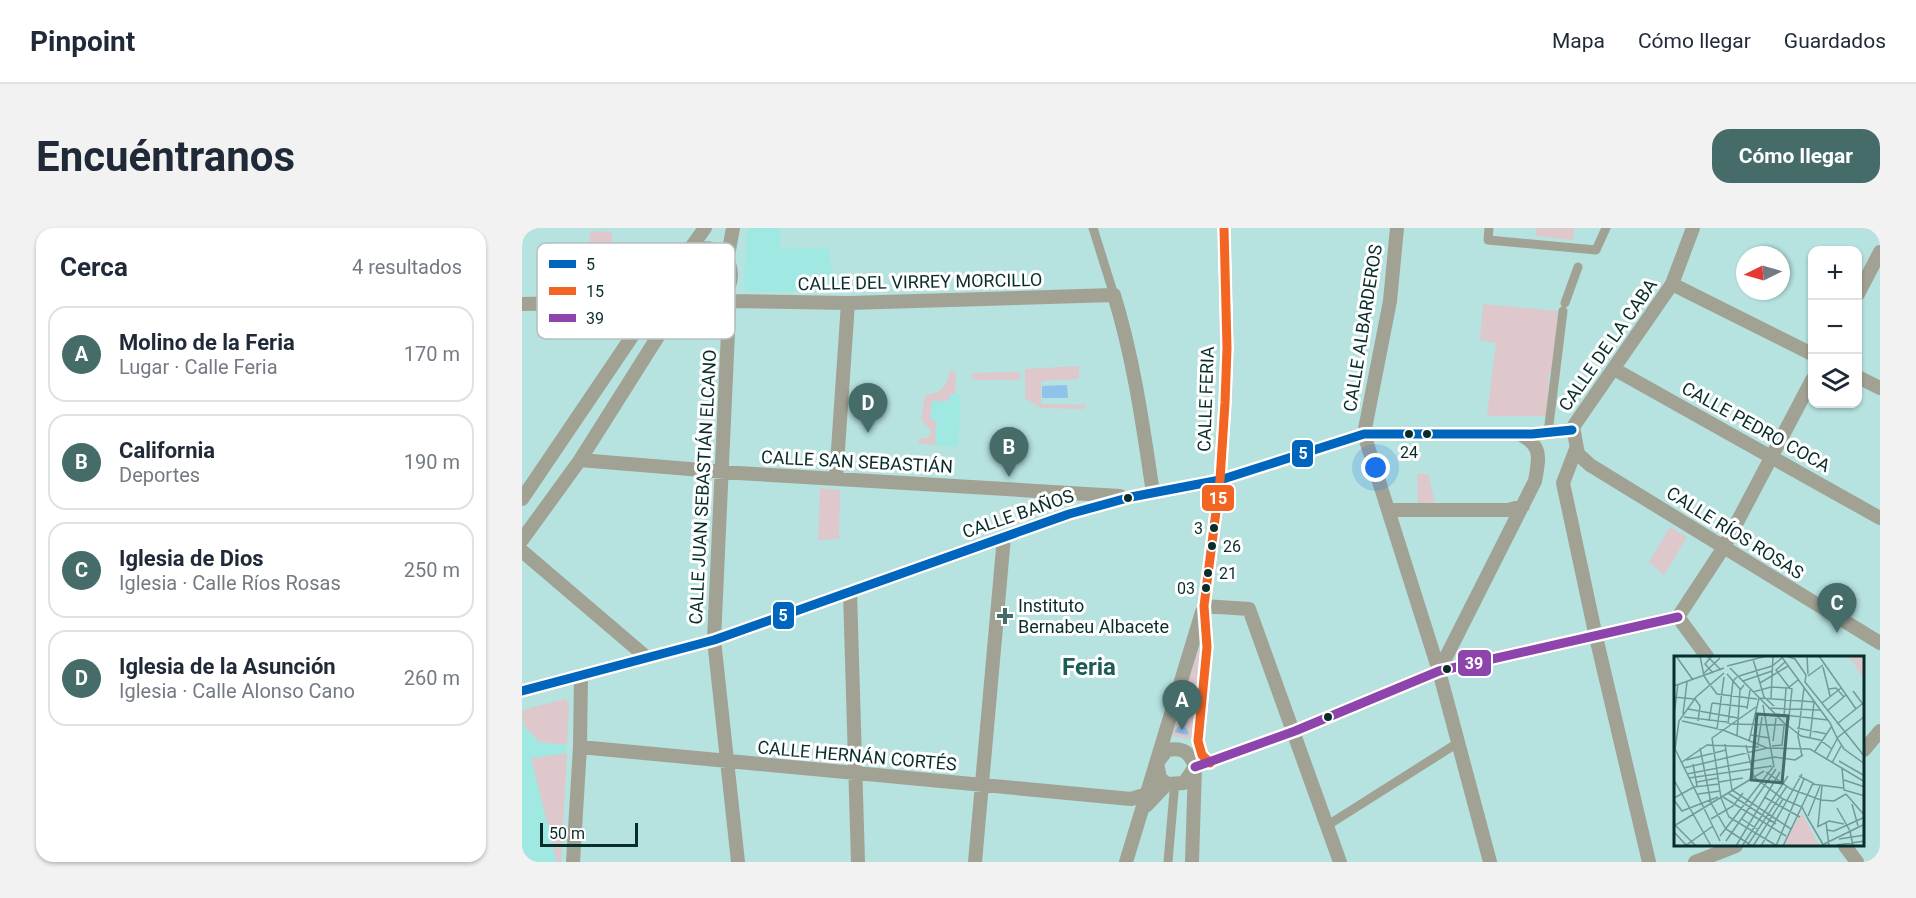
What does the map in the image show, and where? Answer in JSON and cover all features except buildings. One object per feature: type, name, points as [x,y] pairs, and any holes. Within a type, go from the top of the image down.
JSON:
[{"type":"street","points":[[694,243],[705,228]]},
{"type":"street","points":[[730,243],[733,228]]},
{"type":"street","points":[[1093,228],[1128,340],[1136,377],[1153,493]]},
{"type":"street","name":"CALLE FERIA","points":[[1210,763],[1205,761],[1198,746],[1207,647],[1204,606],[1220,480],[1227,348],[1224,228]]},
{"type":"street","name":"CALLE ALBARDEROS","points":[[1364,435],[1390,302],[1397,228]]},
{"type":"street","points":[[1489,228],[1488,240],[1596,250],[1606,228]]},
{"type":"street","name":"CALLE DE LA CABA","points":[[1576,449],[1572,430],[1672,284],[1693,228]]},
{"type":"street","points":[[1548,433],[1564,307],[1580,249]]},
{"type":"street","points":[[1862,285],[1880,252]]},
{"type":"street","points":[[1672,284],[1808,352]]},
{"type":"street","name":"CALLE DEL VIRREY MORCILLO","points":[[735,298],[848,303],[1114,295]]},
{"type":"street","points":[[522,303],[537,303]]},
{"type":"street","points":[[836,480],[848,303]]},
{"type":"street","points":[[522,498],[630,339]]},
{"type":"street","points":[[522,540],[580,460],[656,339]]},
{"type":"street","name":"CALLE JUAN SEBASTIÁN ELCANO","points":[[728,339],[714,640],[738,862]]},
{"type":"street","name":"CALLE PEDRO COCA","points":[[1614,369],[1880,518]]},
{"type":"street","points":[[1862,379],[1880,388]]},
{"type":"street","points":[[1195,767],[1294,731],[1439,671],[1678,617],[1724,547],[1808,387]]},
{"type":"street","name":"CALLE BAÑOS","points":[[522,691],[645,656],[714,640],[1069,514],[1131,497],[1220,480],[1364,435],[1519,434],[1572,430]]},
{"type":"street","points":[[1439,671],[1535,481],[1538,450],[1531,440],[1519,434]]},
{"type":"street","points":[[1364,435],[1439,671],[1456,744],[1490,862]]},
{"type":"street","points":[[1576,449],[1563,483],[1596,637],[1649,862]]},
{"type":"street","name":"CALLE RÍOS ROSAS","points":[[1576,449],[1590,465],[1880,643]]},
{"type":"street","name":"CALLE SAN SEBASTIÁN","points":[[580,460],[836,480],[1131,497]]},
{"type":"street","points":[[1388,510],[1508,510],[1523,506]]},
{"type":"street","points":[[975,862],[1004,537]]},
{"type":"street","points":[[522,551],[645,656]]},
{"type":"street","points":[[850,592],[858,862]]},
{"type":"street","points":[[1204,606],[1249,609],[1340,862]]},
{"type":"street","name":"CALLE FERIA","points":[[1126,862],[1157,763],[1189,647],[1204,606]]},
{"type":"street","points":[[1678,617],[1707,656]]},
{"type":"street","points":[[573,862],[580,747],[581,675]]},
{"type":"street","points":[[1865,748],[1880,731]]},
{"type":"street","points":[[1328,825],[1456,744]]},
{"type":"street","name":"CALLE HERNÁN CORTÉS","points":[[580,747],[1131,800],[1147,794]]},
{"type":"street","points":[[1168,862],[1170,788],[1160,778],[1157,763],[1167,750],[1177,748],[1191,756],[1195,767],[1192,862]]},
{"type":"street","name":"CALLE FERIA","points":[[1143,810],[1170,788],[1184,783],[1195,767]]},
{"type":"street","points":[[1695,862],[1733,847]]},
{"type":"street","points":[[1846,847],[1857,862]]},
{"type":"shaded area","points":[[747,228],[780,228],[780,249],[828,248],[835,291],[749,292],[744,287]]},
{"type":"shaded area","points":[[1537,228],[1574,228],[1573,240],[1536,236]]},
{"type":"shaded area","points":[[590,231],[612,232],[612,243],[590,243]]},
{"type":"shaded area","points":[[1483,304],[1558,311],[1552,372],[1549,372],[1547,416],[1487,416],[1496,343],[1480,340]]},
{"type":"shaded area","points":[[1079,366],[1079,379],[1041,381],[1041,404],[1086,405],[1084,409],[1041,408],[1025,398],[1025,369]]},
{"type":"shaded area","points":[[950,371],[956,372],[955,394],[950,394],[948,401],[932,401],[930,419],[936,421],[935,445],[918,443],[921,438],[928,438],[931,430],[921,420],[925,395],[935,393],[942,388]]},
{"type":"shaded area","points":[[1017,372],[1022,376],[1018,380],[975,380],[971,376],[974,373]]},
{"type":"shaded area","points":[[1067,385],[1068,398],[1042,398],[1042,386]]},
{"type":"shaded area","points":[[950,394],[961,394],[958,447],[935,445],[935,421],[930,419],[932,401]]},
{"type":"shaded area","points":[[1417,474],[1428,474],[1435,503],[1418,503]]},
{"type":"shaded area","points":[[820,488],[840,490],[839,539],[818,540]]},
{"type":"shaded area","points":[[1670,527],[1687,537],[1664,575],[1649,562]]},
{"type":"shaded area","points":[[1198,649],[1201,653],[1192,737],[1189,739],[1172,736]]},
{"type":"shaded area","points":[[565,699],[569,704],[561,862],[522,862],[522,710]]},
{"type":"shaded area","points":[[565,699],[569,704],[567,745],[539,742],[524,726],[522,710]]},
{"type":"shaded area","points":[[1184,718],[1187,722],[1185,727],[1189,733],[1187,735],[1174,732],[1180,725],[1180,719]]},
{"type":"shaded area","points":[[567,753],[561,862],[557,862],[531,758]]},
{"type":"transit line","name":"15","points":[[1210,763],[1202,755],[1198,741],[1207,647],[1204,606],[1220,480],[1225,403],[1227,348],[1224,228]]},
{"type":"transit line","name":"5","points":[[522,691],[714,640],[1069,514],[1131,497],[1220,480],[1364,434],[1532,434],[1572,430]]},
{"type":"transit line","name":"39","points":[[1195,767],[1295,731],[1439,671],[1678,617]]},
{"type":"place","name":"Iglesia de la Asunción","points":[[868,433]]},
{"type":"place","name":"24","points":[[1409,434]]},
{"type":"place","name":"California","points":[[1009,477]]},
{"type":"place","name":"3","points":[[1214,528]]},
{"type":"place","name":"26","points":[[1212,546]]},
{"type":"place","name":"21","points":[[1208,573]]},
{"type":"place","name":"03","points":[[1206,588]]},
{"type":"place","name":"Instituto Bernabeu Albacete","points":[[1005,616]]},
{"type":"place","name":"Iglesia de Dios","points":[[1837,633]]},
{"type":"place","name":"Molino de la Feria","points":[[1182,730]]},
{"type":"district","name":"Feria","points":[[1089,667]]}]
